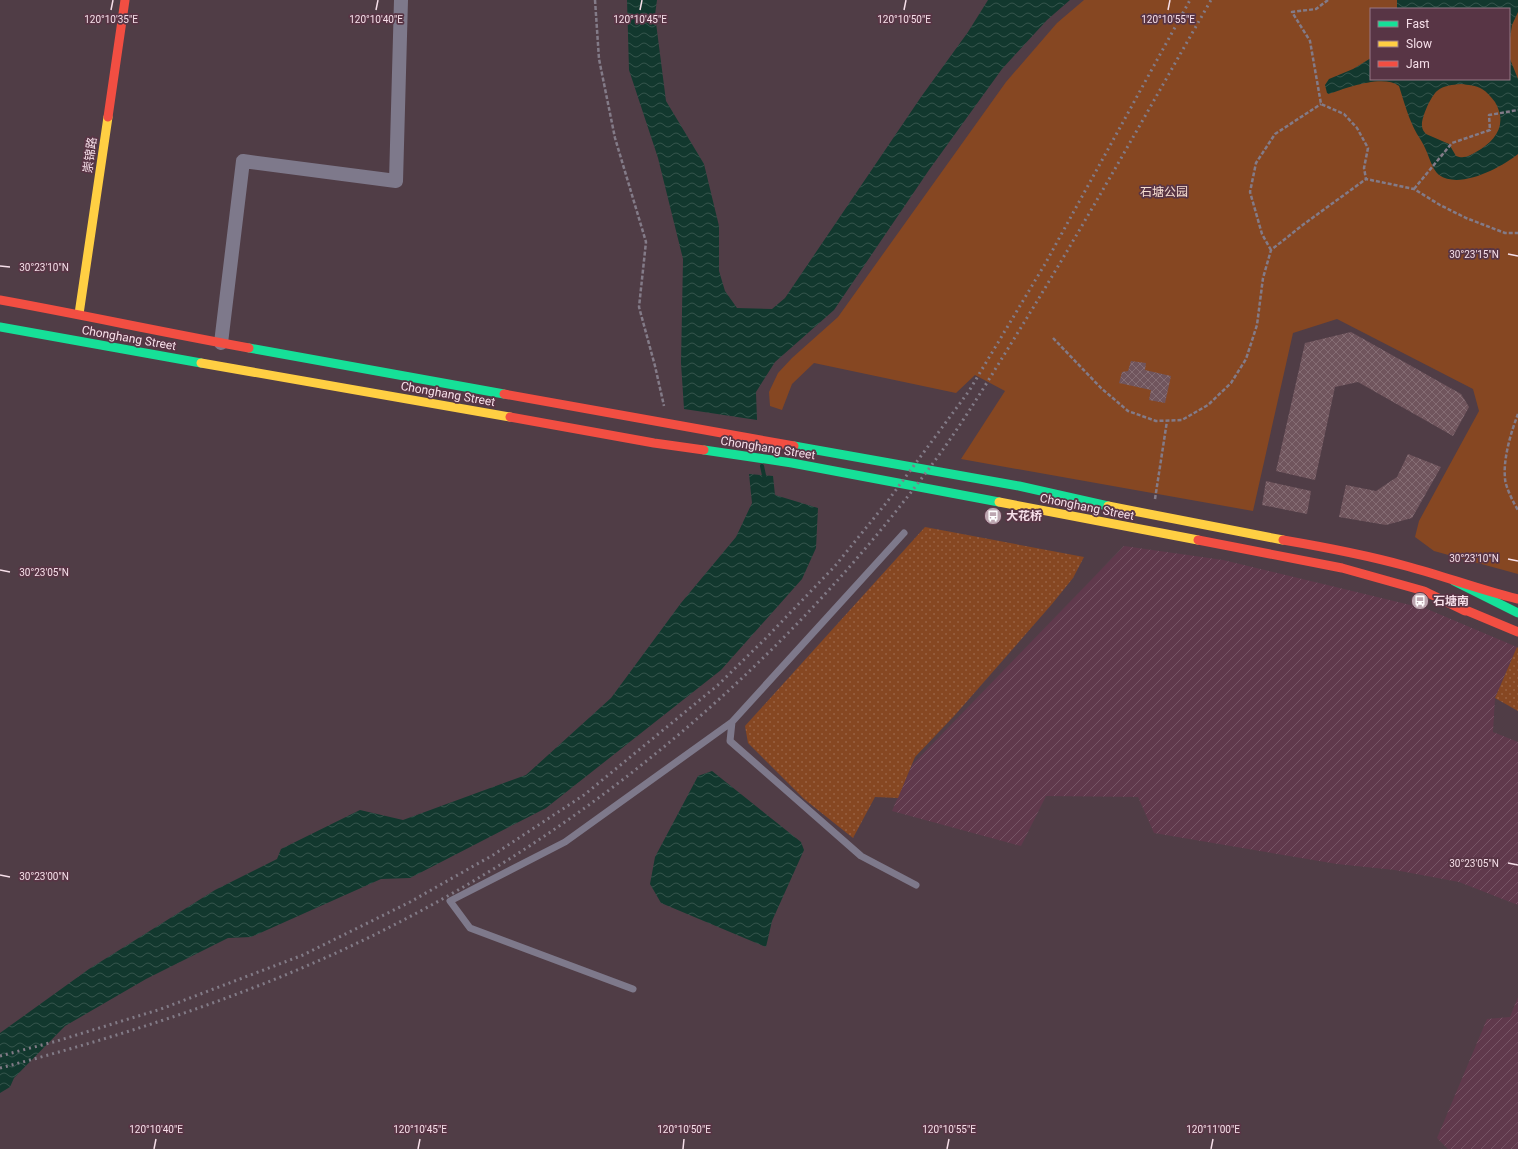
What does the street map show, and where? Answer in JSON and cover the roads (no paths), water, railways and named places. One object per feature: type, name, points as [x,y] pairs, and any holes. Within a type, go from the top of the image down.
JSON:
[{"type":"main road","name":"崇锦路","points":[[79,314],[125,0]]},
{"type":"main road","name":"Chonghang Street","points":[[0,300],[79,314],[171,334],[1005,483],[1152,515],[1344,551],[1406,566],[1454,581],[1518,598]]},
{"type":"main road","name":"Chonghang Street","points":[[0,327],[654,442],[792,463],[1342,568],[1424,591],[1518,639]]},
{"type":"main road","points":[[1454,581],[1518,613]]},
{"type":"main road","points":[[1451,604],[1518,632]]},
{"type":"street","points":[[221,343],[243,161],[396,180],[401,0]]},
{"type":"lane","points":[[633,989],[470,928],[450,901],[565,842],[732,722],[904,533]]},
{"type":"lane","points":[[732,722],[730,741],[861,856],[916,885]]},
{"type":"water","points":[[627,0],[657,0],[655,15],[666,101],[704,164],[719,226],[719,271],[725,291],[737,308],[772,309],[785,298],[921,97],[968,32],[988,0],[1070,0],[1047,20],[1002,69],[929,170],[834,310],[775,362],[756,392],[757,420],[684,409],[681,363],[683,259],[658,158],[629,70]]},
{"type":"water","points":[[1397,0],[1518,0],[1518,12],[1512,25],[1510,38],[1510,8],[1397,8]]},
{"type":"water","points":[[1370,59],[1370,80],[1510,80],[1510,59],[1518,79],[1518,154],[1492,170],[1469,178],[1458,180],[1448,179],[1439,175],[1412,123],[1399,86],[1384,81],[1364,83],[1329,94],[1327,93],[1325,85],[1329,79],[1353,69]],"holes":[[[1461,84],[1472,85],[1482,89],[1495,102],[1499,110],[1500,125],[1494,137],[1483,148],[1466,157],[1456,156],[1449,144],[1426,134],[1423,130],[1422,122],[1427,107],[1437,91],[1448,86]]]},
{"type":"water","points":[[749,474],[773,476],[775,495],[818,508],[816,548],[802,579],[721,670],[546,808],[410,878],[381,879],[251,937],[228,938],[146,979],[65,1026],[14,1078],[10,1087],[0,1093],[0,1033],[89,969],[215,890],[277,859],[281,849],[360,810],[403,820],[526,775],[611,698],[681,603],[736,537],[752,503]]},
{"type":"water","points":[[712,771],[801,842],[804,850],[772,921],[766,947],[661,903],[650,884],[655,857],[698,776]]},
{"type":"waterway","points":[[762,466],[765,480]]},
{"type":"railway","points":[[0,1056],[57,1041],[161,1009],[303,955],[410,902],[493,855],[584,795],[718,685],[766,638],[835,566],[887,502],[969,391],[1045,264],[1190,0]]},
{"type":"railway","points":[[0,1068],[125,1033],[207,1005],[327,957],[416,913],[503,863],[586,807],[665,746],[741,679],[812,609],[878,534],[939,455],[994,372],[1073,241],[1211,0]]},
{"type":"place","name":"大花桥","points":[[993,516]]},
{"type":"place","name":"石塘南","points":[[1420,601]]},
{"type":"park label","name":"石塘公园","points":[[1164,192]]}]
